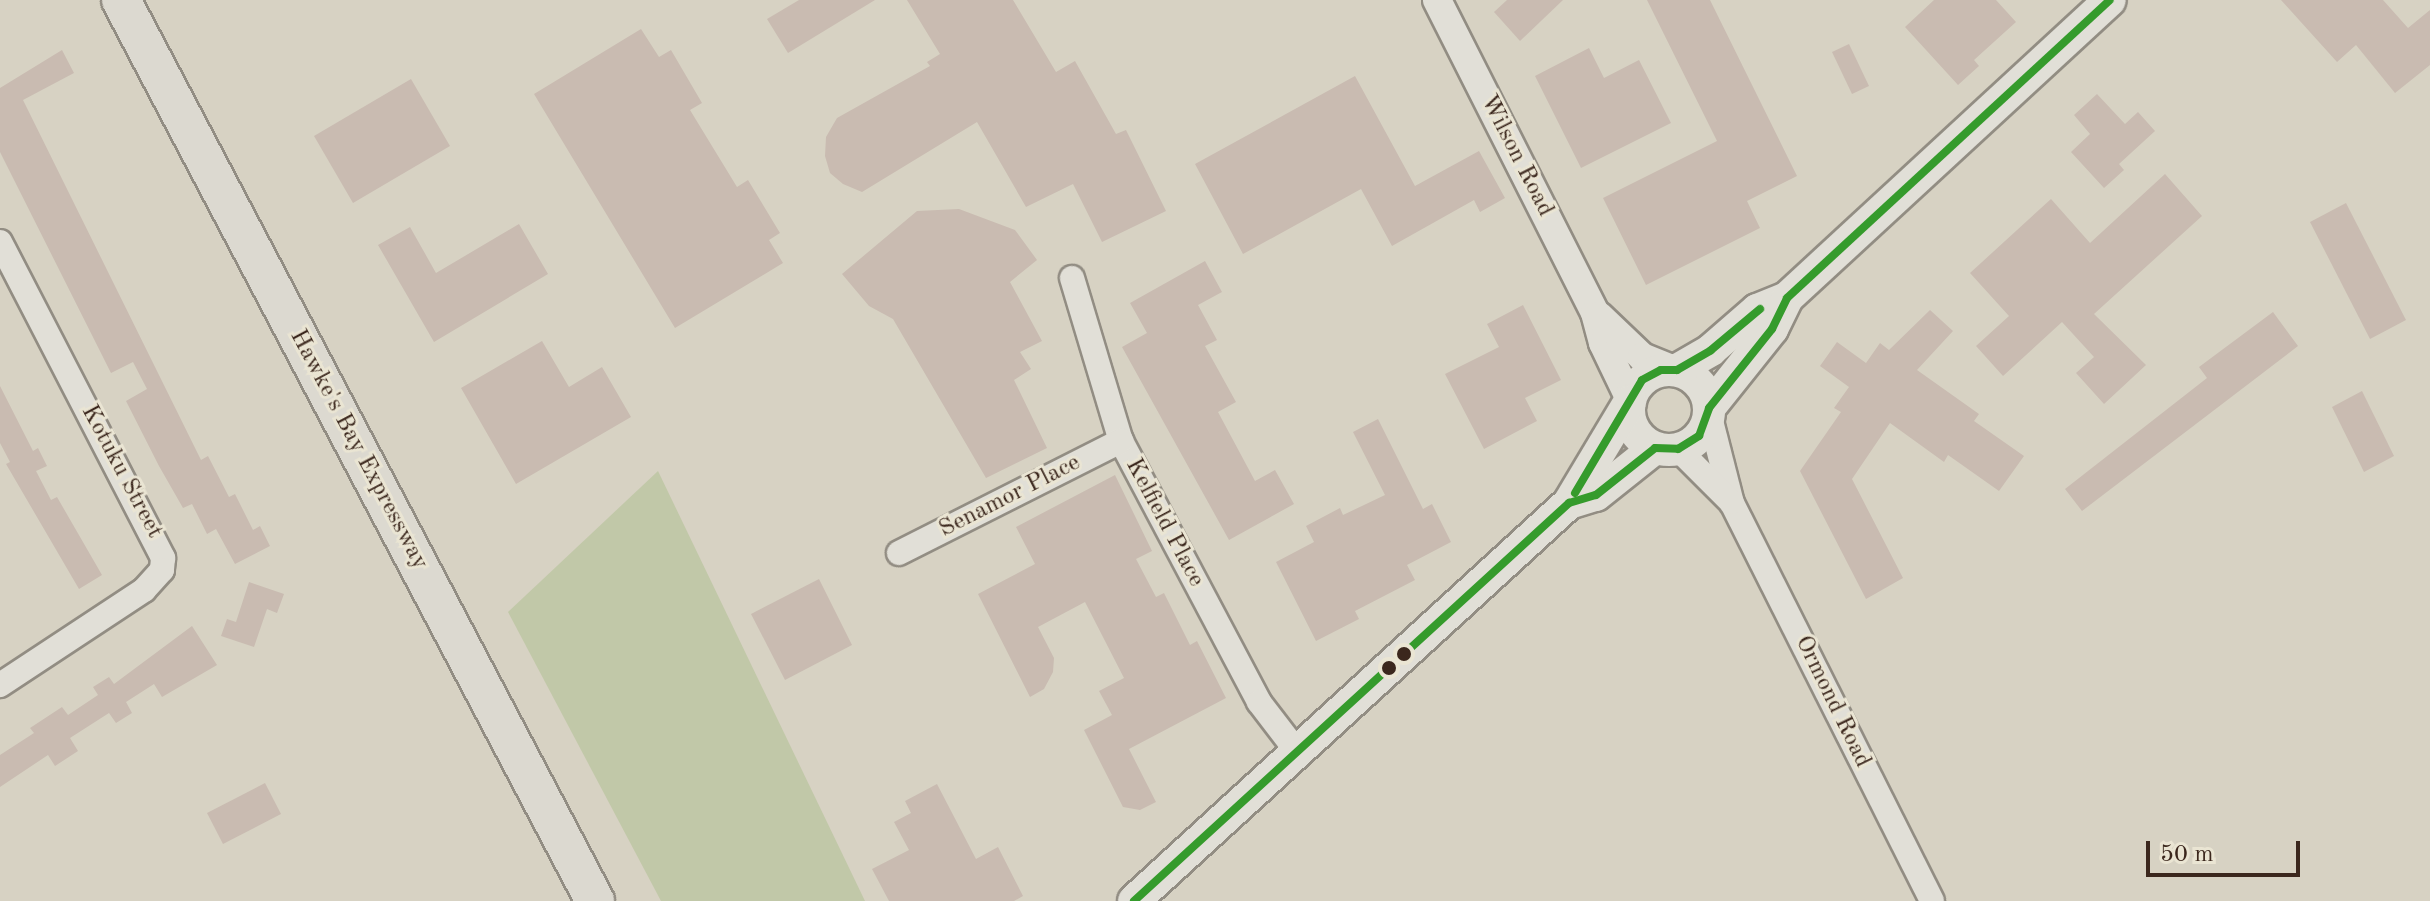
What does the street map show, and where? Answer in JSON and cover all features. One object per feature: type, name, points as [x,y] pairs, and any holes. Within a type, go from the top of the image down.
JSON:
[{"type":"highway","name":"Hawke's Bay Expressway","points":[[97,0],[403,573],[570,901]]},
{"type":"highway","name":"Hawke's Bay Expressway","points":[[121,0],[595,901]]},
{"type":"main road","points":[[1134,901],[1295,749],[1569,503],[1630,400],[1651,374],[1675,370],[1711,350],[1757,310],[1787,298],[2110,0]]},
{"type":"main road","points":[[1569,503],[1596,495],[1667,448],[1699,436],[1709,411],[1772,329],[1787,298]]},
{"type":"main road","points":[[1675,370],[1700,384],[1709,411]]},
{"type":"main road","points":[[1630,400],[1631,424],[1667,448]]},
{"type":"street","name":"Wilson Road","points":[[1437,0],[1595,313],[1603,343],[1630,400]]},
{"type":"street","name":"Kotuku Street","points":[[0,242],[163,558],[162,570],[144,590],[0,685]]},
{"type":"street","name":"Kelfield Place","points":[[1072,278],[1121,441],[1259,702],[1295,749]]},
{"type":"street","name":"Wilson Road","points":[[1595,313],[1642,357],[1675,370]]},
{"type":"street","name":"Ormond Road","points":[[1709,411],[1732,503],[1932,901]]},
{"type":"street","name":"Senamor Place","points":[[899,553],[1121,441]]},
{"type":"street","name":"Ormond Road","points":[[1667,448],[1732,503]]},
{"type":"green space","points":[[658,471],[865,901],[661,901],[508,612]]},
{"type":"building","points":[[799,0],[875,0],[788,53],[767,19]]},
{"type":"building","points":[[907,0],[1013,0],[1056,72],[1075,61],[1116,134],[1126,130],[1166,211],[1102,242],[1073,184],[1026,207],[977,122],[862,192],[843,184],[830,173],[825,156],[826,137],[837,118],[930,66],[927,62],[940,54]]},
{"type":"building","points":[[1507,0],[1563,0],[1520,41],[1494,12]]},
{"type":"building","points":[[1647,0],[1710,0],[1797,176],[1747,201],[1760,228],[1646,285],[1603,198],[1717,141]]},
{"type":"building","points":[[1934,0],[1996,0],[2016,22],[1974,60],[1979,66],[1958,85],[1905,27]]},
{"type":"building","points":[[2281,0],[2383,0],[2408,28],[2430,10],[2430,65],[2395,93],[2356,45],[2337,62]]},
{"type":"building","points":[[641,29],[659,57],[671,50],[702,103],[690,110],[737,187],[748,180],[780,233],[769,240],[783,263],[675,328],[534,94]]},
{"type":"building","points":[[1849,44],[1869,86],[1852,94],[1832,52]]},
{"type":"building","points":[[1589,48],[1604,78],[1639,60],[1671,123],[1581,168],[1535,76]]},
{"type":"building","points":[[62,50],[74,73],[23,100],[201,460],[208,456],[229,497],[235,494],[253,530],[260,526],[270,546],[235,564],[216,529],[207,534],[192,504],[183,508],[159,466],[126,401],[147,389],[133,362],[111,373],[0,152],[0,88]]},
{"type":"building","points":[[1355,76],[1415,186],[1479,151],[1505,198],[1480,212],[1474,200],[1392,246],[1361,189],[1243,254],[1195,164]]},
{"type":"building","points":[[411,79],[450,146],[353,203],[314,136]]},
{"type":"building","points":[[2097,94],[2125,124],[2138,112],[2155,131],[2119,164],[2124,170],[2104,188],[2071,152],[2090,134],[2074,115]]},
{"type":"building","points":[[2165,174],[2202,216],[2094,314],[2146,365],[2104,404],[2076,373],[2094,357],[2062,322],[2003,376],[1976,346],[2009,316],[1970,273],[2051,199],[2090,243]]},
{"type":"building","points":[[2346,203],[2406,320],[2370,339],[2310,222]]},
{"type":"building","points":[[959,209],[1015,230],[1037,260],[1010,282],[1042,341],[1020,352],[1031,369],[1014,380],[1047,448],[986,478],[893,319],[869,306],[842,274],[917,211]]},
{"type":"building","points":[[519,224],[548,274],[434,342],[378,245],[410,227],[436,273]]},
{"type":"building","points":[[1205,261],[1222,292],[1198,305],[1217,340],[1205,346],[1236,402],[1218,412],[1255,481],[1275,470],[1294,504],[1229,540],[1122,347],[1147,333],[1130,303]]},
{"type":"building","points":[[1523,305],[1561,380],[1525,398],[1537,421],[1484,449],[1445,374],[1499,347],[1487,324]]},
{"type":"building","points":[[1930,310],[1953,331],[1917,370],[1979,414],[1974,421],[2024,456],[1999,491],[1948,455],[1944,462],[1890,423],[1852,479],[1903,578],[1866,599],[1800,471],[1841,412],[1834,408],[1849,387],[1820,366],[1837,342],[1866,363],[1880,343],[1889,350]]},
{"type":"building","points":[[2273,312],[2298,346],[2082,511],[2065,489],[2207,378],[2199,367]]},
{"type":"building","points":[[542,341],[569,387],[602,367],[631,417],[516,484],[461,388]]},
{"type":"building","points":[[0,386],[33,451],[38,448],[47,466],[36,471],[51,500],[57,497],[102,575],[79,589],[6,464],[10,462],[0,443]]},
{"type":"building","points":[[2362,391],[2394,456],[2364,472],[2332,407]]},
{"type":"building","points":[[1378,419],[1423,509],[1432,504],[1451,542],[1407,565],[1415,580],[1355,611],[1359,619],[1316,641],[1276,562],[1314,542],[1306,526],[1340,508],[1343,515],[1385,495],[1353,432]]},
{"type":"building","points":[[1115,475],[1152,551],[1136,559],[1156,597],[1164,593],[1190,645],[1197,641],[1226,698],[1129,749],[1156,802],[1140,810],[1123,807],[1084,730],[1112,715],[1099,691],[1124,678],[1085,602],[1038,627],[1054,658],[1053,672],[1044,689],[1030,697],[978,594],[1035,564],[1016,527]]},
{"type":"building","points":[[819,579],[852,645],[785,680],[751,614]]},
{"type":"building","points":[[249,582],[284,594],[277,613],[267,609],[254,647],[221,636],[227,619],[236,622]]},
{"type":"building","points":[[192,626],[217,665],[162,697],[154,684],[126,702],[132,713],[116,723],[109,713],[70,738],[78,751],[55,766],[48,755],[0,787],[0,755],[34,733],[30,728],[62,707],[68,715],[98,695],[93,687],[109,677],[114,684]]},
{"type":"building","points":[[265,783],[281,814],[223,844],[207,813]]},
{"type":"building","points":[[937,784],[976,859],[998,847],[1023,896],[1014,901],[889,901],[872,869],[909,850],[894,822],[911,813],[905,801]]},
{"type":"transit line","points":[[1134,901],[1569,503],[1596,495],[1655,448],[1678,449],[1699,436],[1709,408],[1772,329],[1787,298],[2110,0]]},
{"type":"transit line","points":[[1575,493],[1642,380],[1661,370],[1677,370],[1711,350],[1760,309]]}]
